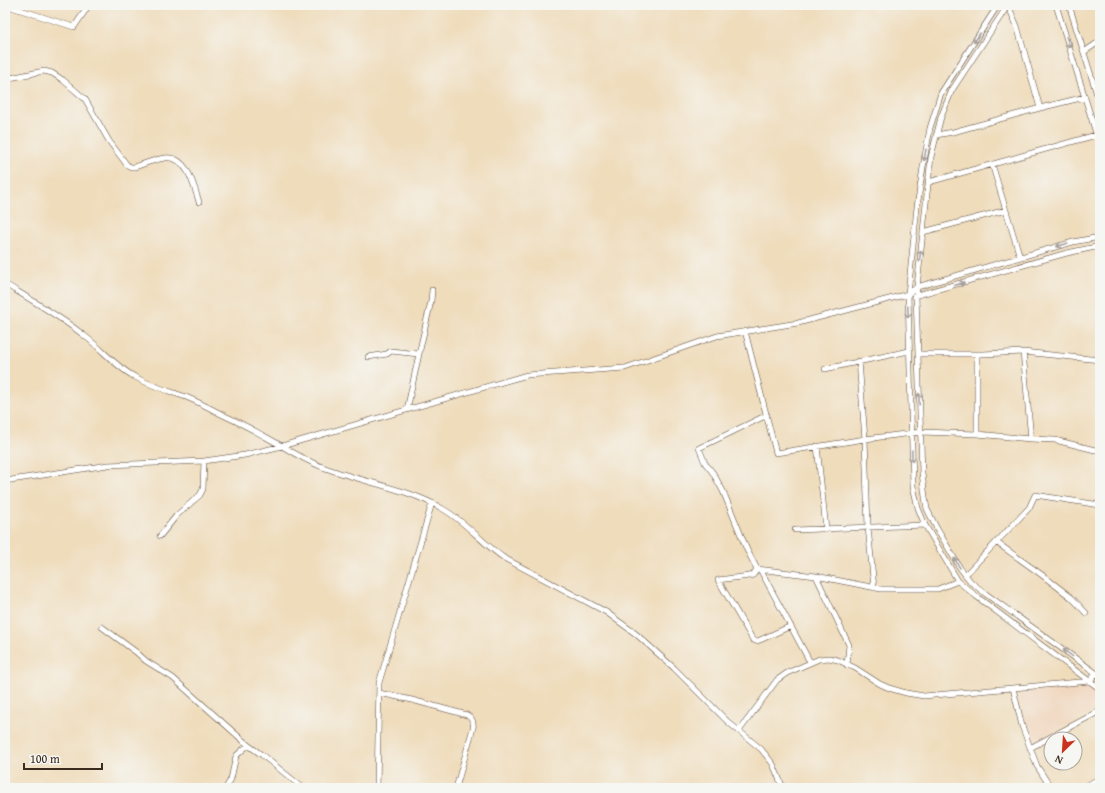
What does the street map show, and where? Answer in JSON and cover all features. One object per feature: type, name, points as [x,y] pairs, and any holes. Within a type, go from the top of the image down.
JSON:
[{"type":"street","points":[[5,5],[74,27],[88,5]]},
{"type":"street","points":[[998,5],[941,93],[932,121],[923,167],[908,294],[913,486],[924,525],[958,581],[1100,689]]},
{"type":"street","points":[[1008,5],[1017,26],[1040,108]]},
{"type":"street","points":[[740,731],[777,680],[787,673],[819,658],[838,660],[888,688],[906,694],[915,695],[934,696],[1090,681],[1098,674],[971,582],[960,568],[936,527],[927,509],[925,497],[916,296],[931,157],[941,117],[952,90],[1008,5]]},
{"type":"street","points":[[1056,5],[1100,146]]},
{"type":"street","points":[[1069,5],[1100,104]]},
{"type":"street","points":[[1084,52],[1100,41]]},
{"type":"street","points":[[5,79],[16,78],[41,71],[52,73],[85,99],[109,141],[127,165],[135,167],[165,158],[174,159],[186,169],[199,202]]},
{"type":"street","points":[[936,135],[953,132],[1085,97]]},
{"type":"street","points":[[929,182],[1096,134]]},
{"type":"street","points":[[992,164],[1020,257]]},
{"type":"street","points":[[923,232],[1006,210]]},
{"type":"street","points":[[5,481],[108,465],[204,461],[245,455],[282,446],[527,375],[625,368],[717,336],[798,323],[908,294],[917,287],[1020,257],[1073,242],[1100,237]]},
{"type":"street","points":[[908,294],[916,296],[1067,253],[1100,246]]},
{"type":"street","points":[[5,284],[75,328],[114,363],[135,377],[208,407],[320,466],[409,494],[432,504],[454,516],[504,558],[596,606],[626,626],[655,650],[723,718],[761,749],[773,764],[783,788]]},
{"type":"street","points":[[407,410],[431,301],[432,290]]},
{"type":"street","points":[[745,332],[776,453],[912,432],[977,434],[1055,440],[1100,450]]},
{"type":"street","points":[[368,357],[387,354],[391,351],[419,354]]},
{"type":"street","points":[[825,369],[909,351]]},
{"type":"street","points":[[918,354],[1023,352],[1100,360]]},
{"type":"street","points":[[1023,352],[1031,439]]},
{"type":"street","points":[[977,354],[977,434]]},
{"type":"street","points":[[859,362],[865,439],[868,527],[874,588]]},
{"type":"street","points":[[767,415],[699,448],[705,463],[713,473],[723,491],[747,550],[810,662]]},
{"type":"street","points":[[817,446],[826,529]]},
{"type":"street","points":[[160,536],[177,515],[200,495],[203,489],[204,461]]},
{"type":"street","points":[[965,575],[1029,508],[1035,494],[1100,504]]},
{"type":"street","points":[[377,788],[379,683],[432,504]]},
{"type":"street","points":[[795,530],[924,525]]},
{"type":"street","points":[[996,542],[1072,598],[1086,613]]},
{"type":"street","points":[[791,626],[760,640],[753,640],[718,580],[749,576],[753,575],[759,570],[816,576],[881,589],[938,589],[958,581]]},
{"type":"street","points":[[816,576],[849,645],[847,664]]},
{"type":"street","points":[[102,628],[136,652],[146,661],[173,678],[248,745],[303,788]]},
{"type":"street","points":[[1013,688],[1022,726],[1030,748],[1037,766],[1051,788]]},
{"type":"street","points":[[379,693],[412,700],[467,715],[471,718],[473,728],[456,788]]},
{"type":"street","points":[[1030,748],[1100,711]]},
{"type":"street","points":[[226,788],[231,779],[236,756],[248,745]]},
{"type":"street","points":[[1083,788],[1100,778]]},
{"type":"shaded area","points":[[1088,686],[1100,695],[1100,707],[1054,731],[1043,731],[1043,737],[1037,740],[1031,738],[1020,696],[1023,691]]}]
